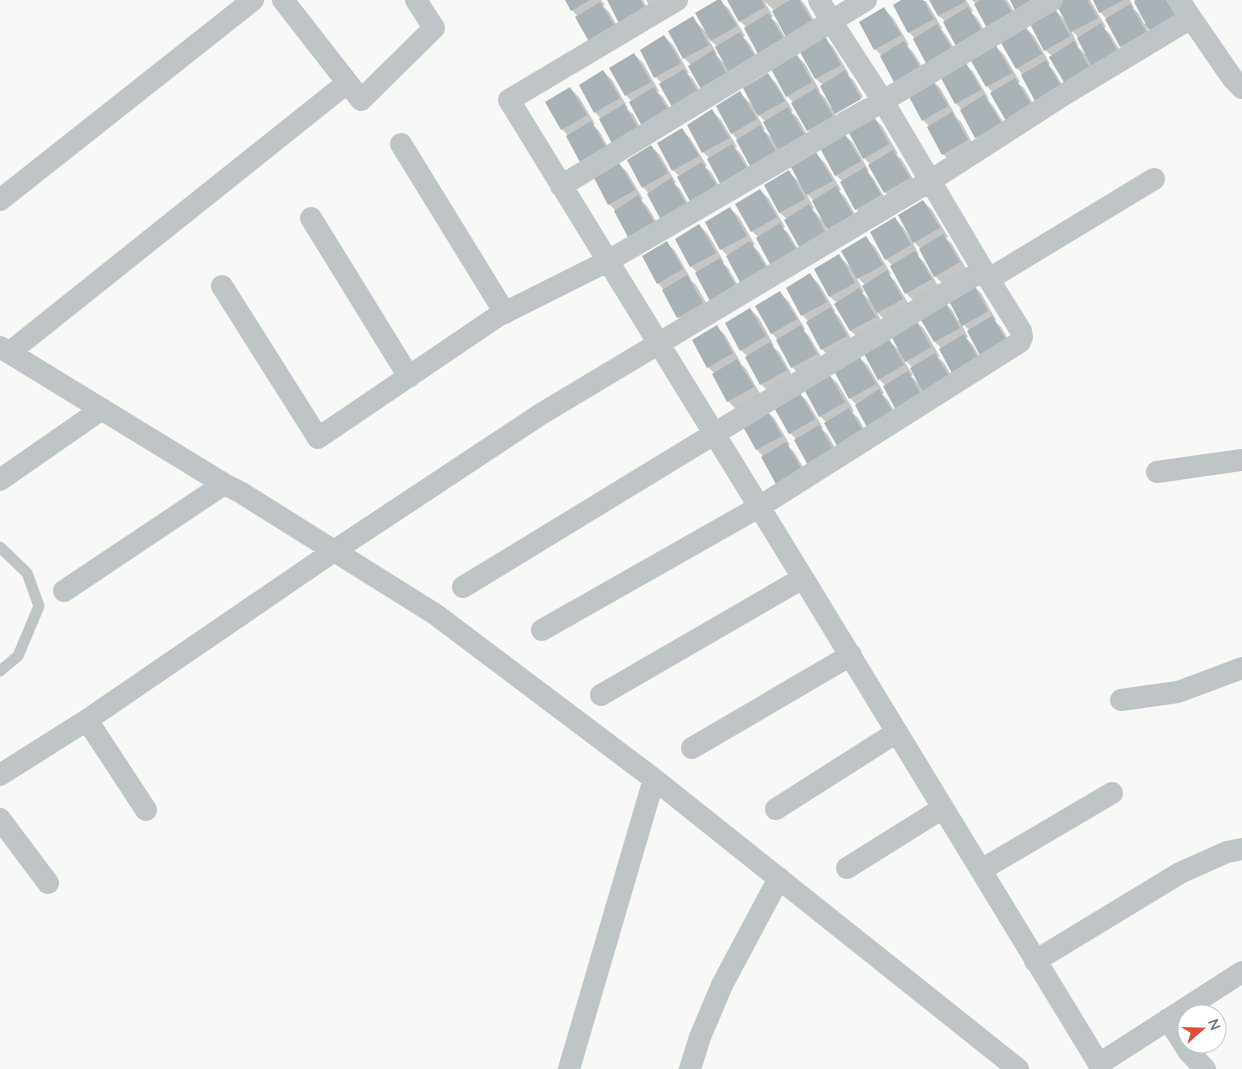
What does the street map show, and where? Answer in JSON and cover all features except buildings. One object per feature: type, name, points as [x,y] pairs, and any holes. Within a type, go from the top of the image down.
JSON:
[{"type":"street","points":[[0,200],[253,0]]},
{"type":"street","points":[[283,0],[361,100],[434,28],[416,0]]},
{"type":"street","points":[[676,0],[509,100],[804,578],[1100,1066],[1168,1019],[1242,972]]},
{"type":"street","points":[[542,630],[759,507],[1020,342],[1022,337],[1021,331],[884,101],[830,22],[818,0]]},
{"type":"street","points":[[561,186],[866,0]]},
{"type":"street","points":[[222,286],[318,438],[498,316],[608,261],[884,101],[1052,0]]},
{"type":"street","points":[[0,775],[87,720],[334,551],[541,414],[930,181],[1065,94],[1185,9],[1242,88]]},
{"type":"street","points":[[347,83],[5,350],[240,492],[435,614],[654,779],[1018,1069]]},
{"type":"street","points":[[401,144],[505,313]]},
{"type":"street","points":[[464,587],[714,434],[986,274],[1154,178]]},
{"type":"street","points":[[311,218],[409,377]]},
{"type":"street","points":[[0,480],[102,409]]},
{"type":"street","points":[[1156,472],[1242,460]]},
{"type":"street","points":[[64,591],[224,484]]},
{"type":"street","points":[[601,695],[804,578]]},
{"type":"street","points":[[692,748],[851,656]]},
{"type":"street","points":[[1121,700],[1178,692],[1242,668]]},
{"type":"street","points":[[87,720],[146,810]]},
{"type":"street","points":[[776,809],[897,732]]},
{"type":"street","points":[[569,1069],[654,779]]},
{"type":"street","points":[[981,870],[1112,793]]},
{"type":"street","points":[[847,868],[943,808]]},
{"type":"street","points":[[0,819],[48,883]]},
{"type":"street","points":[[1036,961],[1180,873],[1227,852],[1242,849]]},
{"type":"street","points":[[690,1069],[700,1037],[722,985],[779,878]]},
{"type":"street","points":[[1168,1019],[1189,1052],[1205,1069]]},
{"type":"lane","points":[[0,547],[28,573],[39,606],[18,656],[0,671]]}]
